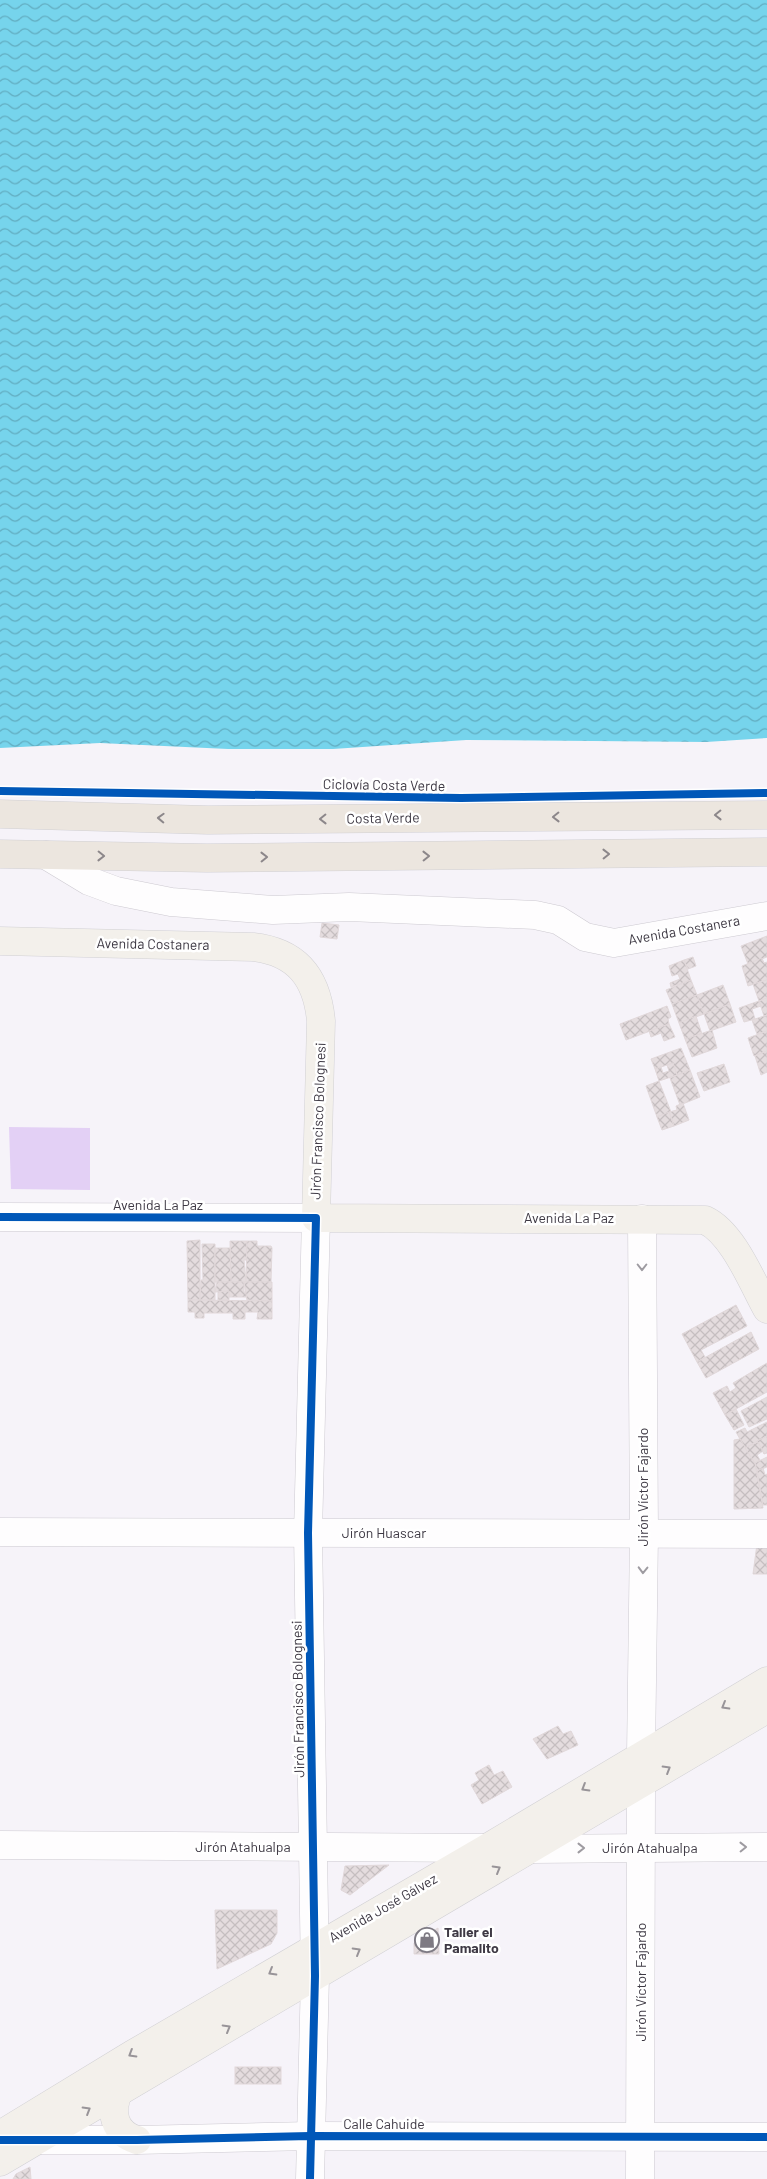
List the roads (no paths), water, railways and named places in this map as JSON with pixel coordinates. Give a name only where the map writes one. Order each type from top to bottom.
[{"type":"highway","name":"Costa Verde","points":[[0,814],[208,820],[767,815]]},
{"type":"highway","points":[[0,854],[207,858],[767,852]]},
{"type":"main road","name":"Avenida Costanera","points":[[0,941],[253,947],[277,952],[301,968]]},
{"type":"main road","name":"Jirón Francisco Bolognesi","points":[[301,968],[315,987],[320,1002],[316,1218]]},
{"type":"main road","name":"Avenida La Paz","points":[[316,1218],[642,1218],[704,1220],[716,1225],[733,1247],[767,1309]]},
{"type":"main road","name":"Avenida José Gálvez","points":[[0,2135],[314,1947],[487,1848],[641,1754],[767,1681]]},
{"type":"main road","name":"Avenida José Gálvez","points":[[0,2162],[767,1709]]},
{"type":"main road","points":[[119,2092],[114,2102],[114,2119],[122,2133],[137,2140]]},
{"type":"street","name":"Avenida Costanera","points":[[46,855],[89,881],[116,891],[171,902],[273,910],[349,907],[535,915],[558,920],[585,937],[600,941],[614,942],[767,916]]},
{"type":"street","name":"Avenida La Paz","points":[[0,1217],[316,1218]]},
{"type":"street","name":"Jirón Francisco Bolognesi","points":[[310,2179],[315,1976],[308,1533],[316,1218]]},
{"type":"street","name":"Jirón Víctor Fajardo","points":[[641,1754],[644,1534],[642,1218]]},
{"type":"street","name":"Jirón Huascar","points":[[0,1532],[767,1534]]},
{"type":"street","name":"Jirón Víctor Fajardo","points":[[640,2179],[641,1784]]},
{"type":"street","name":"Jirón Atahualpa","points":[[0,1845],[487,1848]]},
{"type":"street","name":"Jirón Atahualpa","points":[[532,1849],[767,1847]]},
{"type":"street","name":"Calle Cahuide","points":[[0,2140],[137,2140],[310,2136],[767,2137]]},
{"type":"water","points":[[0,0],[767,0],[767,738],[706,742],[466,740],[333,749],[228,749],[100,743],[0,748]]},
{"type":"place","name":"Taller el Pamalito","points":[[427,1940]]}]
